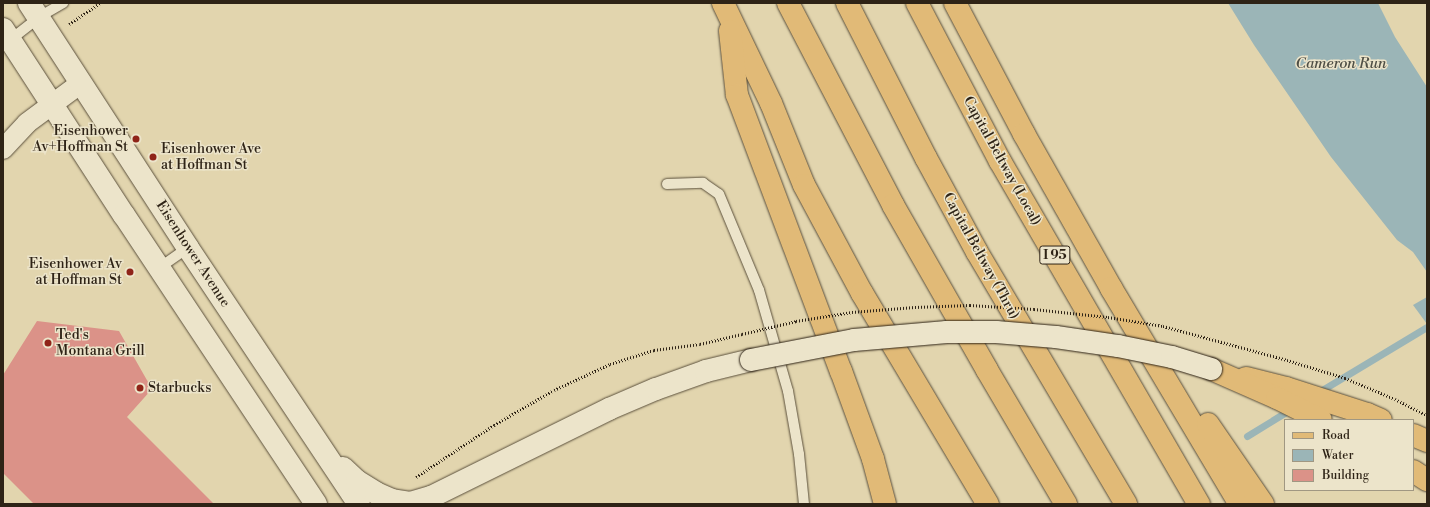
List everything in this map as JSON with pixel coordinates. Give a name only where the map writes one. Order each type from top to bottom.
[{"type":"main road","points":[[788,3],[893,205],[987,370],[1066,504]]},
{"type":"main road","name":"Capital Beltway (Thru)","points":[[847,3],[912,130],[978,252],[1126,504]]},
{"type":"main road","name":"Capital Beltway (Local)","points":[[916,3],[1000,161],[1199,504]]},
{"type":"main road","points":[[955,3],[1024,134],[1110,288],[1240,504]]},
{"type":"main road","points":[[726,9],[737,95],[873,459],[885,504]]},
{"type":"main road","points":[[726,9],[771,103],[804,185],[862,292],[988,504]]},
{"type":"main road","name":"Eisenhower Avenue","points":[[34,10],[188,248],[359,504]]},
{"type":"main road","points":[[7,35],[159,268],[316,504]]},
{"type":"main road","points":[[1110,288],[1197,408],[1263,504]]},
{"type":"main road","points":[[310,432],[357,481],[376,493],[392,500],[410,503],[431,498],[609,409],[656,389],[706,372],[751,360],[854,340],[947,332],[996,332],[1056,337],[1118,346],[1172,357],[1286,388],[1368,414],[1379,419]]},
{"type":"main road","points":[[1211,368],[1319,419]]},
{"type":"main road","points":[[1414,435],[1427,441]]},
{"type":"main road","points":[[452,504],[500,463]]},
{"type":"main road","points":[[1414,472],[1427,480]]},
{"type":"street","points":[[3,149],[27,123],[81,83]]},
{"type":"lane","points":[[7,35],[34,10],[63,3]]},
{"type":"lane","points":[[667,184],[703,183],[719,194],[759,290],[788,391],[799,454],[804,504]]},
{"type":"lane","points":[[159,268],[188,248]]},
{"type":"path","points":[[63,28],[100,3]]},
{"type":"path","points":[[413,479],[494,425],[554,390],[610,364],[654,350],[700,344],[742,334]]},
{"type":"water","name":"Cameron Run","points":[[1228,3],[1378,3],[1395,37],[1427,87],[1427,272],[1413,252],[1397,240],[1331,157],[1254,45]]},
{"type":"water","points":[[1427,297],[1427,324],[1413,305]]},
{"type":"building","points":[[37,321],[119,331],[152,389],[127,417],[214,504],[34,504],[3,473],[3,375]]},
{"type":"waterway","points":[[1317,393],[1427,327]]},
{"type":"waterway","points":[[1247,436],[1291,409]]},
{"type":"place","name":"Eisenhower Av+Hoffman St","points":[[136,139]]},
{"type":"place","name":"Eisenhower Ave at Hoffman St","points":[[153,157]]},
{"type":"place","name":"Eisenhower Av at Hoffman St","points":[[130,272]]},
{"type":"place","name":"Ted's Montana Grill","points":[[48,343]]},
{"type":"place","name":"Starbucks","points":[[140,388]]}]
